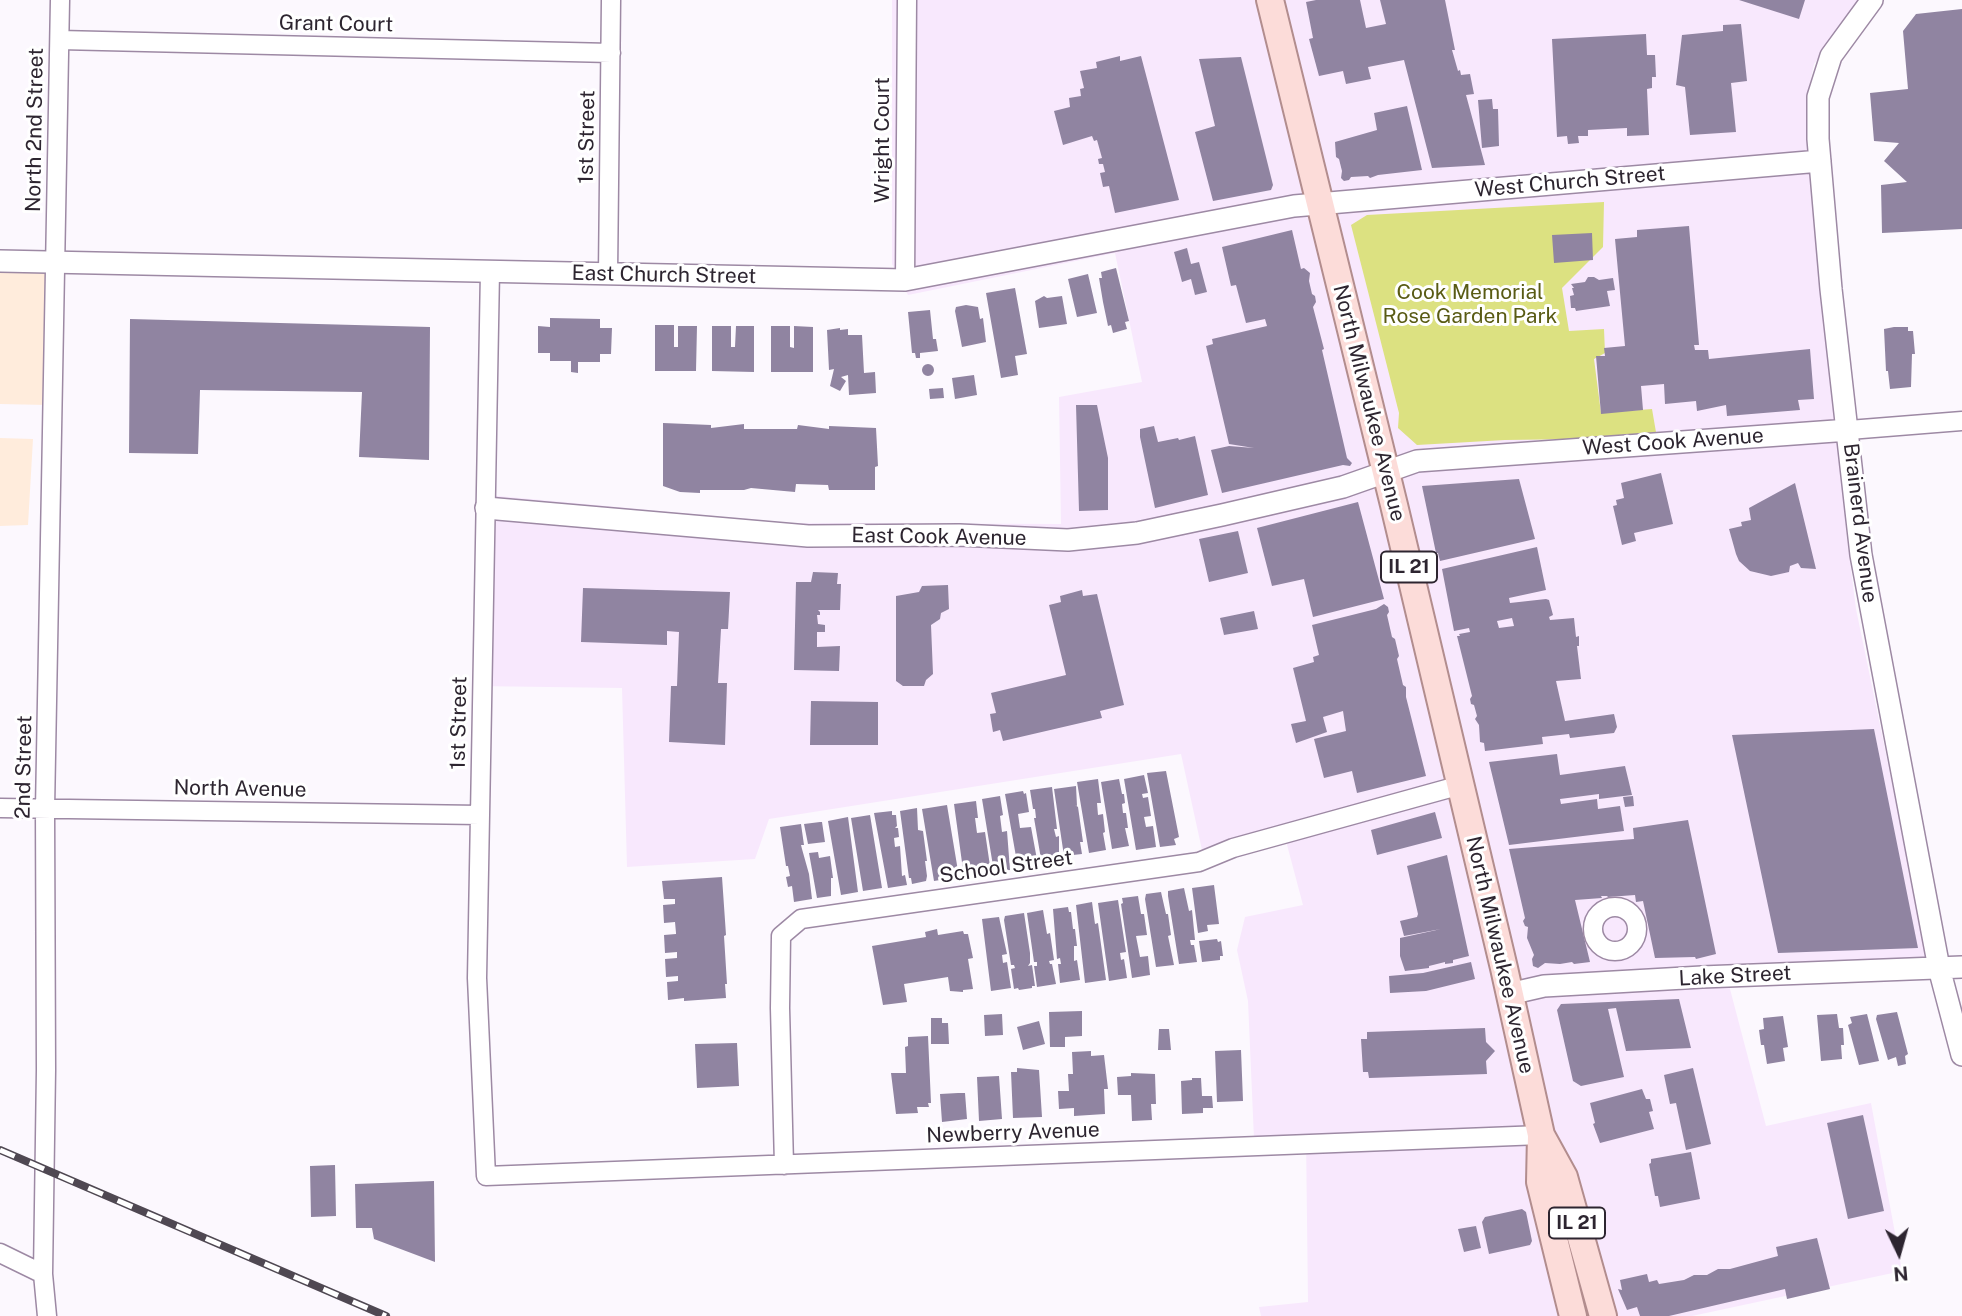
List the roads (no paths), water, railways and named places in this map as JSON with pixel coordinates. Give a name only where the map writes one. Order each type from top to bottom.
[{"type":"main road","name":"North Milwaukee Avenue","points":[[1270,0],[1386,472],[1509,993],[1541,1135],[1540,1182],[1573,1316]]},
{"type":"main road","name":"North Milwaukee Avenue","points":[[1541,1135],[1564,1177],[1603,1316]]},
{"type":"street","name":"North 2nd Street","points":[[56,261],[60,0]]},
{"type":"street","name":"1st Street","points":[[608,274],[611,0]]},
{"type":"street","name":"Wright Court","points":[[905,280],[907,0]]},
{"type":"street","name":"Brainerd Avenue","points":[[1872,0],[1830,56],[1823,77],[1818,97],[1820,161],[1831,289],[1861,555],[1939,968],[1962,1055]]},
{"type":"street","name":"Grant Court","points":[[60,40],[611,53]]},
{"type":"street","name":"West Church Street","points":[[1320,203],[1820,161]]},
{"type":"street","name":"East Church Street","points":[[0,261],[905,280],[1320,203]]},
{"type":"street","name":"2nd Street","points":[[47,1316],[43,1274],[46,809],[56,261]]},
{"type":"street","name":"1st Street","points":[[486,1176],[477,978],[490,271]]},
{"type":"street","name":"West Cook Avenue","points":[[1386,472],[1417,461],[1962,421]]},
{"type":"street","name":"East Cook Avenue","points":[[486,509],[808,536],[958,535],[1068,540],[1137,533],[1343,487],[1386,472]]},
{"type":"street","name":"School Street","points":[[784,1165],[781,936],[801,919],[1199,862],[1233,848],[1461,785]]},
{"type":"street","name":"North Avenue","points":[[0,808],[480,815]]},
{"type":"street","points":[[1621,951],[1626,982]]},
{"type":"street","name":"Lake Street","points":[[1509,993],[1544,986],[1962,967]]},
{"type":"street","name":"Newberry Avenue","points":[[486,1176],[1541,1135]]},
{"type":"street","points":[[0,1253],[43,1274]]},
{"type":"railway","points":[[0,1150],[386,1316]]},
{"type":"park label","name":"Cook Memorial Rose Garden Park","points":[[1470,305]]}]
